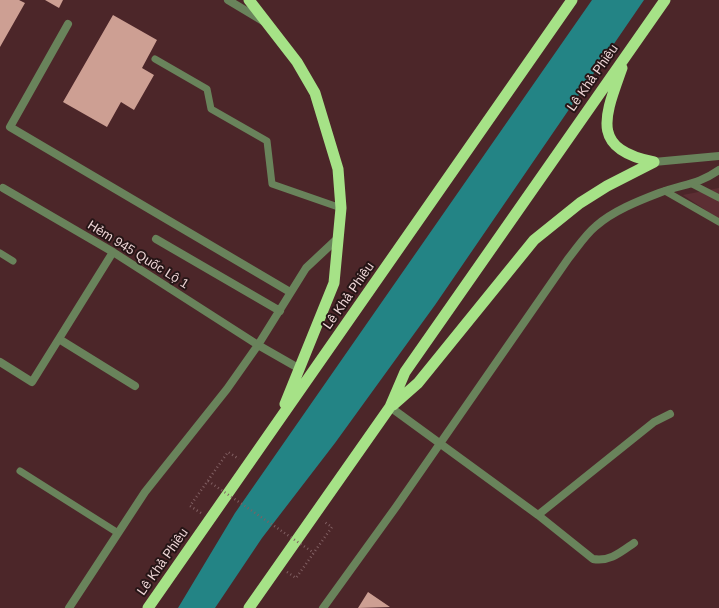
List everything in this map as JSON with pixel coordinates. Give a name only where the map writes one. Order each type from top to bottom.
[{"type":"highway","points":[[249,0],[297,62],[315,93],[338,169],[341,208],[334,283],[276,427]]},
{"type":"highway","name":"Lê Khả Phiêu","points":[[148,608],[210,518],[276,427],[572,0]]},
{"type":"highway","name":"Lê Khả Phiêu","points":[[249,608],[390,407],[405,372],[665,0]]},
{"type":"highway","points":[[627,54],[607,110],[607,127],[612,141],[622,151],[636,158],[654,162]]},
{"type":"highway","points":[[390,407],[418,383],[534,240],[580,203],[606,186],[654,162]]},
{"type":"street","points":[[228,0],[266,23]]},
{"type":"street","points":[[68,24],[10,127],[290,292]]},
{"type":"street","points":[[654,162],[719,156]]},
{"type":"street","points":[[323,608],[440,443],[563,265],[595,227],[606,218],[665,191],[705,179],[719,170]]},
{"type":"street","name":"Hẻm 945 Quốc Lộ 1","points":[[1,190],[113,252],[258,345],[300,368]]},
{"type":"street","points":[[69,608],[145,492],[226,389],[258,345],[306,268],[338,238]]},
{"type":"street","points":[[156,239],[280,310]]},
{"type":"street","points":[[0,362],[32,382],[113,252]]},
{"type":"street","points":[[59,339],[135,386]]},
{"type":"street","points":[[390,407],[538,514],[593,559],[601,561],[609,559],[634,543]]},
{"type":"street","points":[[538,514],[654,422],[670,414]]},
{"type":"lane","points":[[155,59],[207,89],[211,109],[267,141],[272,184],[341,208]]},
{"type":"lane","points":[[692,184],[719,198]]},
{"type":"lane","points":[[665,191],[719,222]]},
{"type":"lane","points":[[0,253],[13,261]]},
{"type":"lane","points":[[20,471],[118,534]]},
{"type":"path","points":[[210,518],[190,506],[228,452],[248,465]]},
{"type":"path","points":[[208,481],[314,553]]},
{"type":"path","points":[[279,566],[296,578],[314,553],[332,527],[314,516]]},
{"type":"shaded area","points":[[719,188],[719,219],[683,195]]},
{"type":"water","points":[[592,0],[644,0],[435,305],[335,443],[262,538],[215,608],[178,608],[235,513]]},
{"type":"building","points":[[0,0],[19,0],[25,3],[0,47]]},
{"type":"building","points":[[45,0],[63,0],[59,8]]},
{"type":"building","points":[[113,15],[157,40],[142,68],[154,75],[134,110],[121,102],[107,127],[63,102]]},
{"type":"building","points":[[368,592],[390,607],[358,608]]}]
